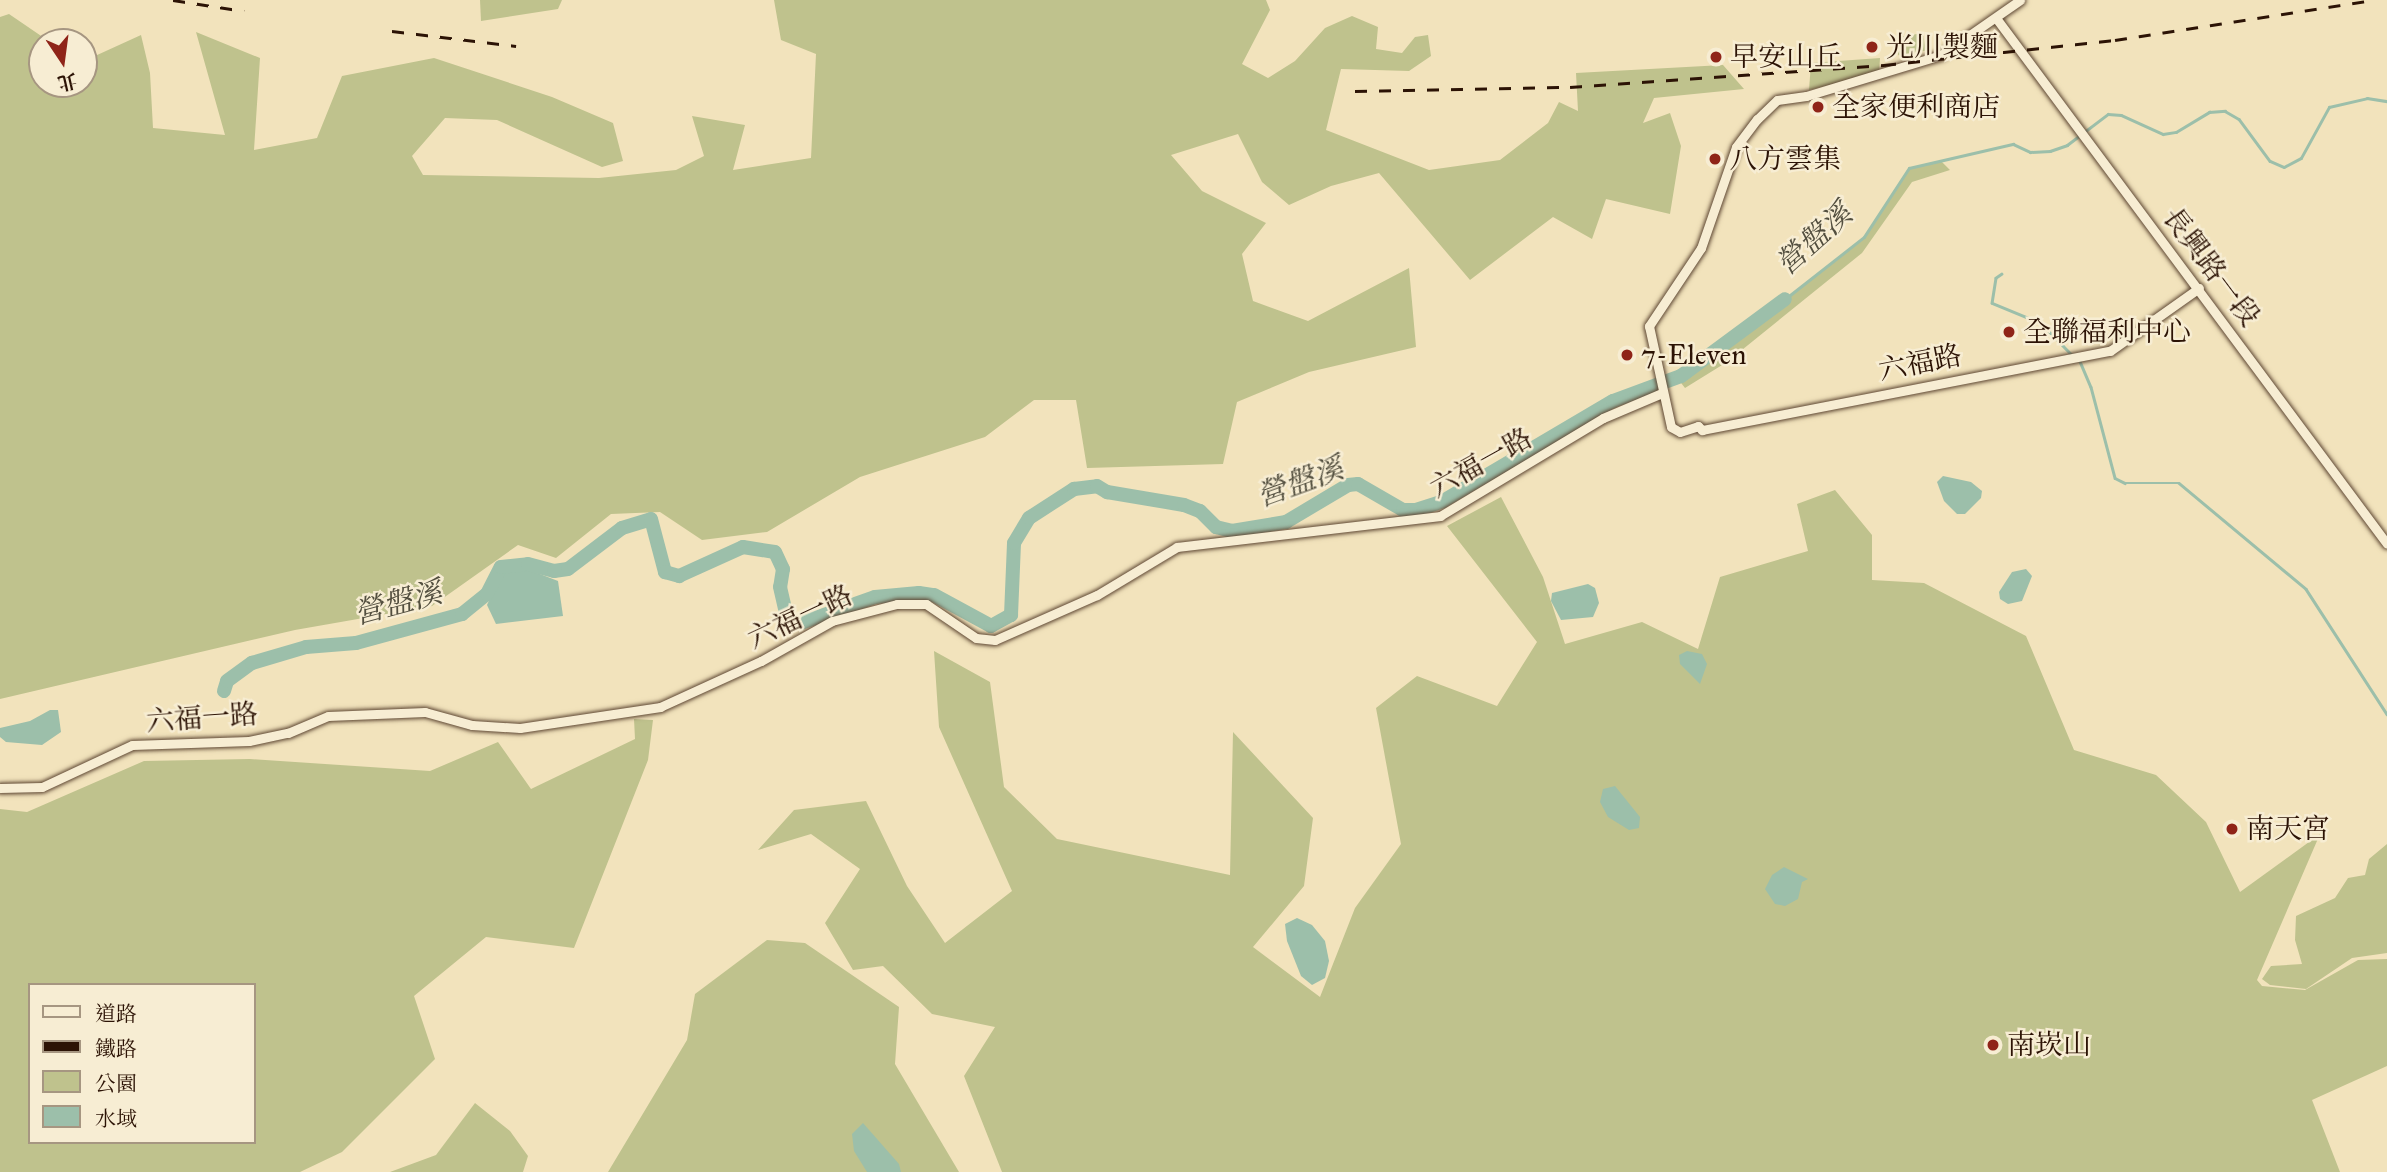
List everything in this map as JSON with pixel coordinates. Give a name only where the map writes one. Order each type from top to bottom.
[{"type":"street","points":[[1996,18],[2020,0]]},
{"type":"street","name":"長興路一段","points":[[1996,18],[2387,544]]},
{"type":"street","name":"六福路","points":[[1996,18],[1941,55],[1806,96],[1777,100],[1757,119],[1736,148],[1700,247],[1649,327],[1671,427],[1680,432],[2110,351],[2199,288]]},
{"type":"street","name":"六福一路","points":[[0,788],[42,787],[132,746],[249,741],[288,733],[328,716],[425,712],[472,725],[520,728],[660,707],[761,661],[832,621],[897,604],[926,604],[976,638],[995,640],[1097,595],[1177,547],[1440,516],[1603,418],[1662,393]]},
{"type":"green space","points":[[480,0],[562,0],[558,9],[481,21]]},
{"type":"green space","points":[[774,0],[1266,0],[1270,10],[1242,64],[1268,78],[1295,61],[1325,28],[1352,16],[1378,27],[1376,49],[1402,53],[1415,37],[1428,35],[1431,56],[1409,71],[1341,69],[1326,130],[1429,170],[1500,160],[1548,123],[1559,102],[1578,111],[1576,73],[1723,65],[1744,89],[1654,98],[1643,123],[1670,113],[1681,146],[1670,214],[1606,199],[1592,239],[1553,217],[1470,280],[1379,173],[1331,186],[1289,205],[1262,182],[1238,134],[1171,155],[1202,191],[1266,223],[1242,254],[1253,301],[1308,321],[1409,268],[1416,347],[1309,372],[1237,402],[1223,464],[1087,468],[1076,400],[1034,400],[985,437],[860,477],[767,532],[702,540],[660,512],[611,514],[556,558],[518,545],[432,606],[295,630],[0,699],[0,17],[9,14],[30,28],[28,98],[98,98],[98,55],[141,35],[150,73],[153,128],[225,135],[196,32],[260,58],[254,150],[317,138],[342,76],[434,58],[552,97],[613,123],[623,161],[602,167],[497,120],[445,118],[412,156],[423,175],[599,178],[676,170],[704,156],[692,116],[745,125],[733,170],[811,158],[816,54],[781,40]]},
{"type":"green space","points":[[1923,33],[1926,51],[1898,55],[1895,37]]},
{"type":"green space","points":[[1880,58],[1879,73],[1809,90],[1811,63]]},
{"type":"green space","points":[[1941,161],[1950,170],[1912,182],[1862,253],[1727,362],[1685,388],[1678,379],[1713,357],[1865,237],[1909,169]]},
{"type":"green space","points":[[1835,490],[1872,535],[1872,580],[1924,583],[2026,636],[2074,750],[2156,775],[2206,822],[2240,892],[2320,834],[2257,980],[2262,986],[2305,990],[2358,960],[2387,959],[2387,1066],[2312,1100],[2340,1172],[1002,1172],[964,1076],[995,1027],[932,1014],[883,966],[853,970],[825,923],[860,869],[811,834],[758,850],[794,810],[866,801],[907,886],[945,943],[1012,891],[939,727],[934,651],[990,682],[1004,787],[1057,839],[1230,875],[1233,732],[1313,818],[1304,886],[1253,947],[1320,997],[1355,908],[1401,844],[1376,708],[1417,676],[1497,706],[1537,642],[1447,526],[1501,497],[1543,577],[1565,644],[1642,622],[1698,649],[1720,577],[1808,551],[1797,504]]},
{"type":"green space","points":[[634,719],[653,720],[648,760],[574,948],[486,937],[414,996],[435,1059],[342,1152],[300,1172],[0,1172],[0,809],[27,812],[144,761],[250,759],[430,771],[498,742],[531,789],[635,739]]},
{"type":"green space","points":[[2387,844],[2387,953],[2352,958],[2306,989],[2270,985],[2262,979],[2271,966],[2302,964],[2295,940],[2296,916],[2335,898],[2348,878],[2365,875],[2369,859]]},
{"type":"green space","points":[[767,940],[805,943],[899,1007],[895,1064],[959,1172],[608,1172],[687,1040],[695,994]]},
{"type":"green space","points":[[475,1103],[510,1131],[528,1156],[523,1172],[390,1172],[436,1155]]},
{"type":"water","points":[[1943,476],[1971,482],[1982,491],[1981,498],[1965,514],[1957,514],[1944,501],[1937,482]]},
{"type":"water","points":[[514,569],[527,569],[558,581],[563,616],[496,624],[487,605],[501,574]]},
{"type":"water","points":[[2026,569],[2032,576],[2022,601],[2008,604],[2000,599],[1999,592],[2012,572]]},
{"type":"water","points":[[1588,584],[1595,588],[1599,603],[1593,617],[1561,620],[1551,601],[1552,593]]},
{"type":"water","points":[[1687,651],[1702,654],[1707,664],[1700,684],[1680,664],[1679,655]]},
{"type":"water","points":[[50,710],[58,710],[61,732],[42,745],[6,742],[0,737],[0,728],[30,721]]},
{"type":"water","points":[[1615,786],[1640,817],[1639,828],[1629,830],[1608,817],[1600,802],[1603,789]]},
{"type":"water","points":[[1784,867],[1808,879],[1802,882],[1798,899],[1785,906],[1775,904],[1765,889],[1772,875]]},
{"type":"water","points":[[1297,918],[1312,925],[1325,941],[1329,961],[1325,978],[1312,985],[1301,976],[1287,941],[1285,924]]},
{"type":"water","points":[[863,1123],[899,1164],[901,1172],[867,1172],[854,1151],[852,1134]]},
{"type":"waterway","name":"營盤溪","points":[[1785,299],[1864,237],[1909,168],[2013,144],[2030,152],[2050,151],[2067,145],[2108,114],[2121,115],[2163,134],[2176,132],[2209,112],[2225,111],[2239,119],[2270,161],[2284,167],[2301,158],[2329,107],[2367,98],[2387,101]]},
{"type":"waterway","points":[[2002,274],[1996,278],[1992,303],[2041,323],[2073,356]]},
{"type":"waterway","name":"營盤溪","points":[[224,691],[227,681],[252,663],[306,647],[356,643],[462,614],[487,594],[501,567],[528,564],[554,571],[568,569],[622,528],[651,519],[665,572],[679,576],[743,547],[775,552],[783,569],[780,587],[788,622],[801,623],[875,597],[919,593],[934,595],[991,626],[1011,615],[1014,543],[1029,518],[1074,489],[1097,486],[1107,492],[1184,505],[1200,511],[1216,527],[1232,531],[1286,522],[1348,485],[1358,484],[1403,510],[1416,510],[1443,501],[1613,401],[1681,376],[1785,299]]},
{"type":"waterway","points":[[2079,359],[2091,387],[2115,478],[2125,483],[2179,483],[2306,589],[2387,714]]},
{"type":"railway","points":[[173,0],[244,11]]},
{"type":"railway","points":[[1355,91],[1570,87],[1884,65],[2115,40],[2373,0]]},
{"type":"railway","points":[[392,31],[516,46]]},
{"type":"place","name":"光川製麵","points":[[1872,47]]},
{"type":"place","name":"早安山丘","points":[[1716,57]]},
{"type":"place","name":"全家便利商店","points":[[1818,107]]},
{"type":"place","name":"八方雲集","points":[[1715,159]]},
{"type":"place","name":"全聯福利中心","points":[[2009,332]]},
{"type":"place","name":"7-Eleven","points":[[1627,355]]},
{"type":"place","name":"南天宮","points":[[2232,829]]},
{"type":"place","name":"南崁山","points":[[1993,1045]]}]
